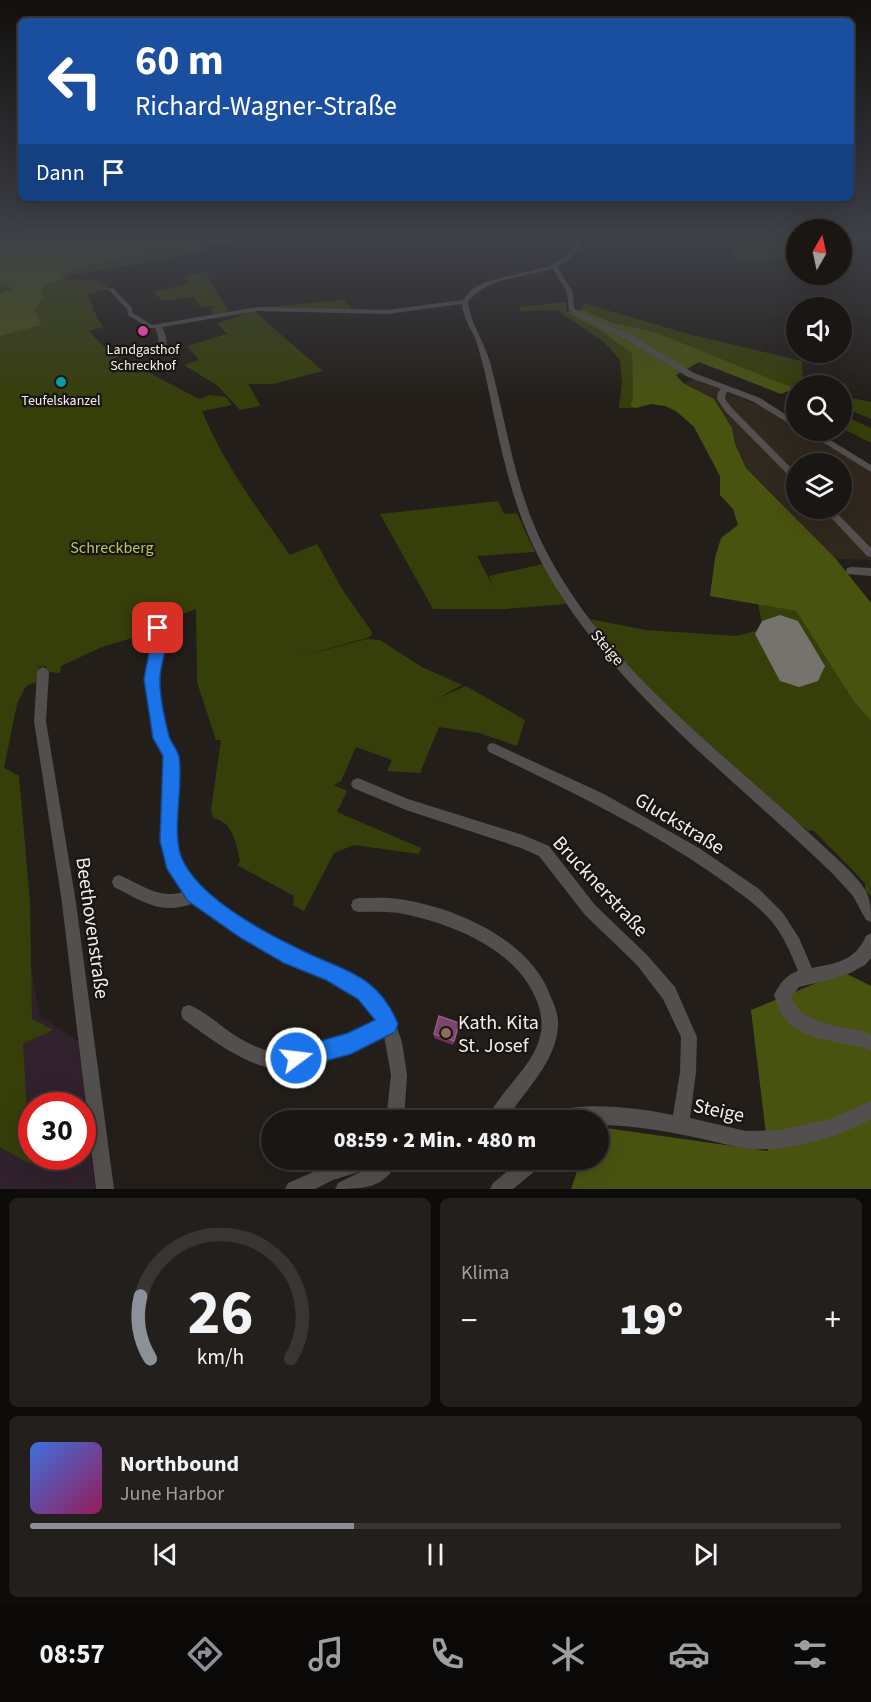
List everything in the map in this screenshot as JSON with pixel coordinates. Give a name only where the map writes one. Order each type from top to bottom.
[{"type":"street","points":[[114,292],[130,309],[130,315],[141,320],[148,327],[158,327],[258,309],[387,312],[465,302],[472,292]]},
{"type":"street","points":[[570,292],[571,309],[579,315],[630,338],[691,375],[757,400],[786,418]]},
{"type":"street","name":"Steige","points":[[465,302],[466,312],[483,352],[520,500],[531,529],[556,577],[584,619],[618,659],[661,704],[838,869],[858,891],[871,915]]},
{"type":"street","points":[[158,327],[162,336],[163,350]]},
{"type":"street","points":[[726,389],[722,392],[721,399],[728,410],[786,468]]},
{"type":"street","points":[[825,441],[871,469]]},
{"type":"street","points":[[837,519],[871,554]]},
{"type":"street","points":[[850,571],[871,572]]},
{"type":"street","points":[[158,628],[159,638],[152,679],[162,738],[171,756],[169,841],[173,863],[195,895],[271,945],[333,973],[366,992],[384,1014],[394,1042],[399,1075],[396,1110]]},
{"type":"street","name":"Beethovenstraße","points":[[43,672],[40,721],[69,903],[105,1189]]},
{"type":"street","name":"Gluckstraße","points":[[493,748],[599,798],[694,853],[754,894],[778,918],[794,944],[808,976]]},
{"type":"street","name":"Brucknerstraße","points":[[357,784],[406,804],[544,851],[590,910],[642,960],[669,993],[689,1037],[688,1072],[680,1125]]},
{"type":"street","points":[[119,882],[162,902],[178,903],[195,895]]},
{"type":"street","points":[[358,904],[402,907],[441,917],[475,930],[502,946],[525,967],[544,992],[550,1025],[541,1056],[503,1110]]},
{"type":"street","points":[[871,941],[868,951],[854,963],[835,971],[794,980],[782,995],[786,1008],[795,1020],[806,1026],[871,1042]]},
{"type":"street","points":[[189,1013],[226,1040],[262,1058],[296,1058],[351,1043],[388,1024]]},
{"type":"street","name":"Steige","points":[[609,1116],[622,1115],[680,1125],[753,1141],[790,1137],[857,1119],[871,1110]]},
{"type":"street","points":[[294,1189],[337,1170]]},
{"type":"street","points":[[344,1189],[383,1170]]},
{"type":"street","points":[[499,1189],[523,1170]]},
{"type":"shaded area","points":[[695,379],[773,411],[786,419],[786,441],[821,441],[841,453],[786,453],[786,508],[746,468],[735,444],[732,428],[694,389],[683,383]]},
{"type":"shaded area","points":[[852,460],[871,471],[871,560],[836,559],[796,519],[852,519]]},
{"type":"shaded area","points":[[11,860],[40,1016],[78,1041],[84,1092],[18,1092],[18,1170],[93,1170],[95,1189],[0,1189],[0,864]]},
{"type":"green space","name":"Schreckberg","points":[[0,292],[95,292],[88,294],[97,318],[104,327],[89,331],[103,346],[119,356],[108,364],[136,373],[144,370],[199,399],[209,395],[226,397],[232,405],[202,411],[220,449],[253,503],[290,555],[317,544],[342,589],[372,632],[367,638],[297,657],[367,639],[380,640],[422,667],[462,685],[438,698],[466,686],[525,720],[517,746],[479,733],[439,727],[420,773],[387,771],[392,760],[356,747],[341,781],[334,785],[347,791],[337,812],[421,848],[419,854],[354,845],[334,853],[304,911],[293,905],[294,896],[237,865],[240,861],[232,834],[225,824],[213,818],[211,810],[221,740],[216,740],[197,682],[196,609],[160,622],[151,628],[152,632],[102,647],[61,666],[60,673],[48,672],[46,666],[38,667],[43,672],[42,680],[26,686],[17,704],[4,768],[19,776],[30,901],[32,1019],[53,1030],[23,1044],[26,1092],[18,1092],[18,1157],[0,1147]]},
{"type":"green space","points":[[41,292],[45,297],[35,309],[41,325],[0,336],[0,294]]},
{"type":"green space","points":[[154,292],[217,292],[229,312],[214,315],[210,309],[213,309],[212,306],[200,307],[194,297],[162,301]]},
{"type":"green space","points":[[344,300],[353,310],[257,308]]},
{"type":"green space","points":[[566,302],[566,312],[601,331],[632,354],[633,398],[630,406],[636,408],[619,408],[622,383],[620,360],[605,343],[557,310],[521,311],[518,307]]},
{"type":"green space","points":[[583,303],[692,335],[786,357],[786,363],[802,363],[803,375],[786,375],[786,385],[655,332],[614,323],[582,310]]},
{"type":"green space","points":[[582,310],[614,323],[655,332],[786,385],[786,392],[781,394],[699,362],[676,375],[683,383],[714,399],[732,428],[735,444],[746,468],[786,508],[786,519],[796,519],[836,559],[871,603],[871,721],[854,702],[796,611],[710,596],[715,558],[721,538],[738,525],[733,509],[720,495],[720,476],[694,427],[676,411],[665,406],[651,404],[636,408],[630,406],[633,398],[632,354],[601,331],[566,312]]},
{"type":"green space","points":[[254,311],[323,371],[273,384],[248,384],[261,406],[240,410],[218,386],[184,365],[199,360],[187,346],[227,334],[217,323]]},
{"type":"green space","points":[[852,398],[871,402],[871,419],[852,411]]},
{"type":"green space","points":[[852,419],[871,428],[871,443],[852,433]]},
{"type":"green space","points":[[498,501],[504,514],[517,513],[535,552],[477,556],[493,586],[489,576],[543,564],[566,604],[506,609],[433,609],[380,514]]},
{"type":"green space","points":[[758,604],[796,611],[854,702],[871,721],[871,896],[865,891],[865,883],[813,830],[809,831],[793,820],[661,704],[618,659],[590,619],[646,630],[737,636],[763,629]]},
{"type":"green space","points":[[843,972],[871,986],[871,1189],[571,1189],[578,1170],[609,1170],[609,1128],[768,1151],[751,1010]]},
{"type":"building","name":"Kath. Kita St. Josef","points":[[439,1016],[459,1023],[454,1041],[434,1034]]},
{"type":"runway","points":[[780,634],[799,666]]},
{"type":"place","name":"Landgasthof Schreckhof","points":[[143,331]]},
{"type":"place","name":"Teufelskanzel","points":[[61,382]]},
{"type":"place","name":"Kath. Kita St. Josef","points":[[446,1033]]},
{"type":"route","points":[[158,628],[159,638],[152,679],[162,738],[171,756],[169,841],[173,863],[195,895],[248,931],[291,956],[333,973],[366,992],[384,1014],[388,1024],[351,1043],[296,1058]]}]
